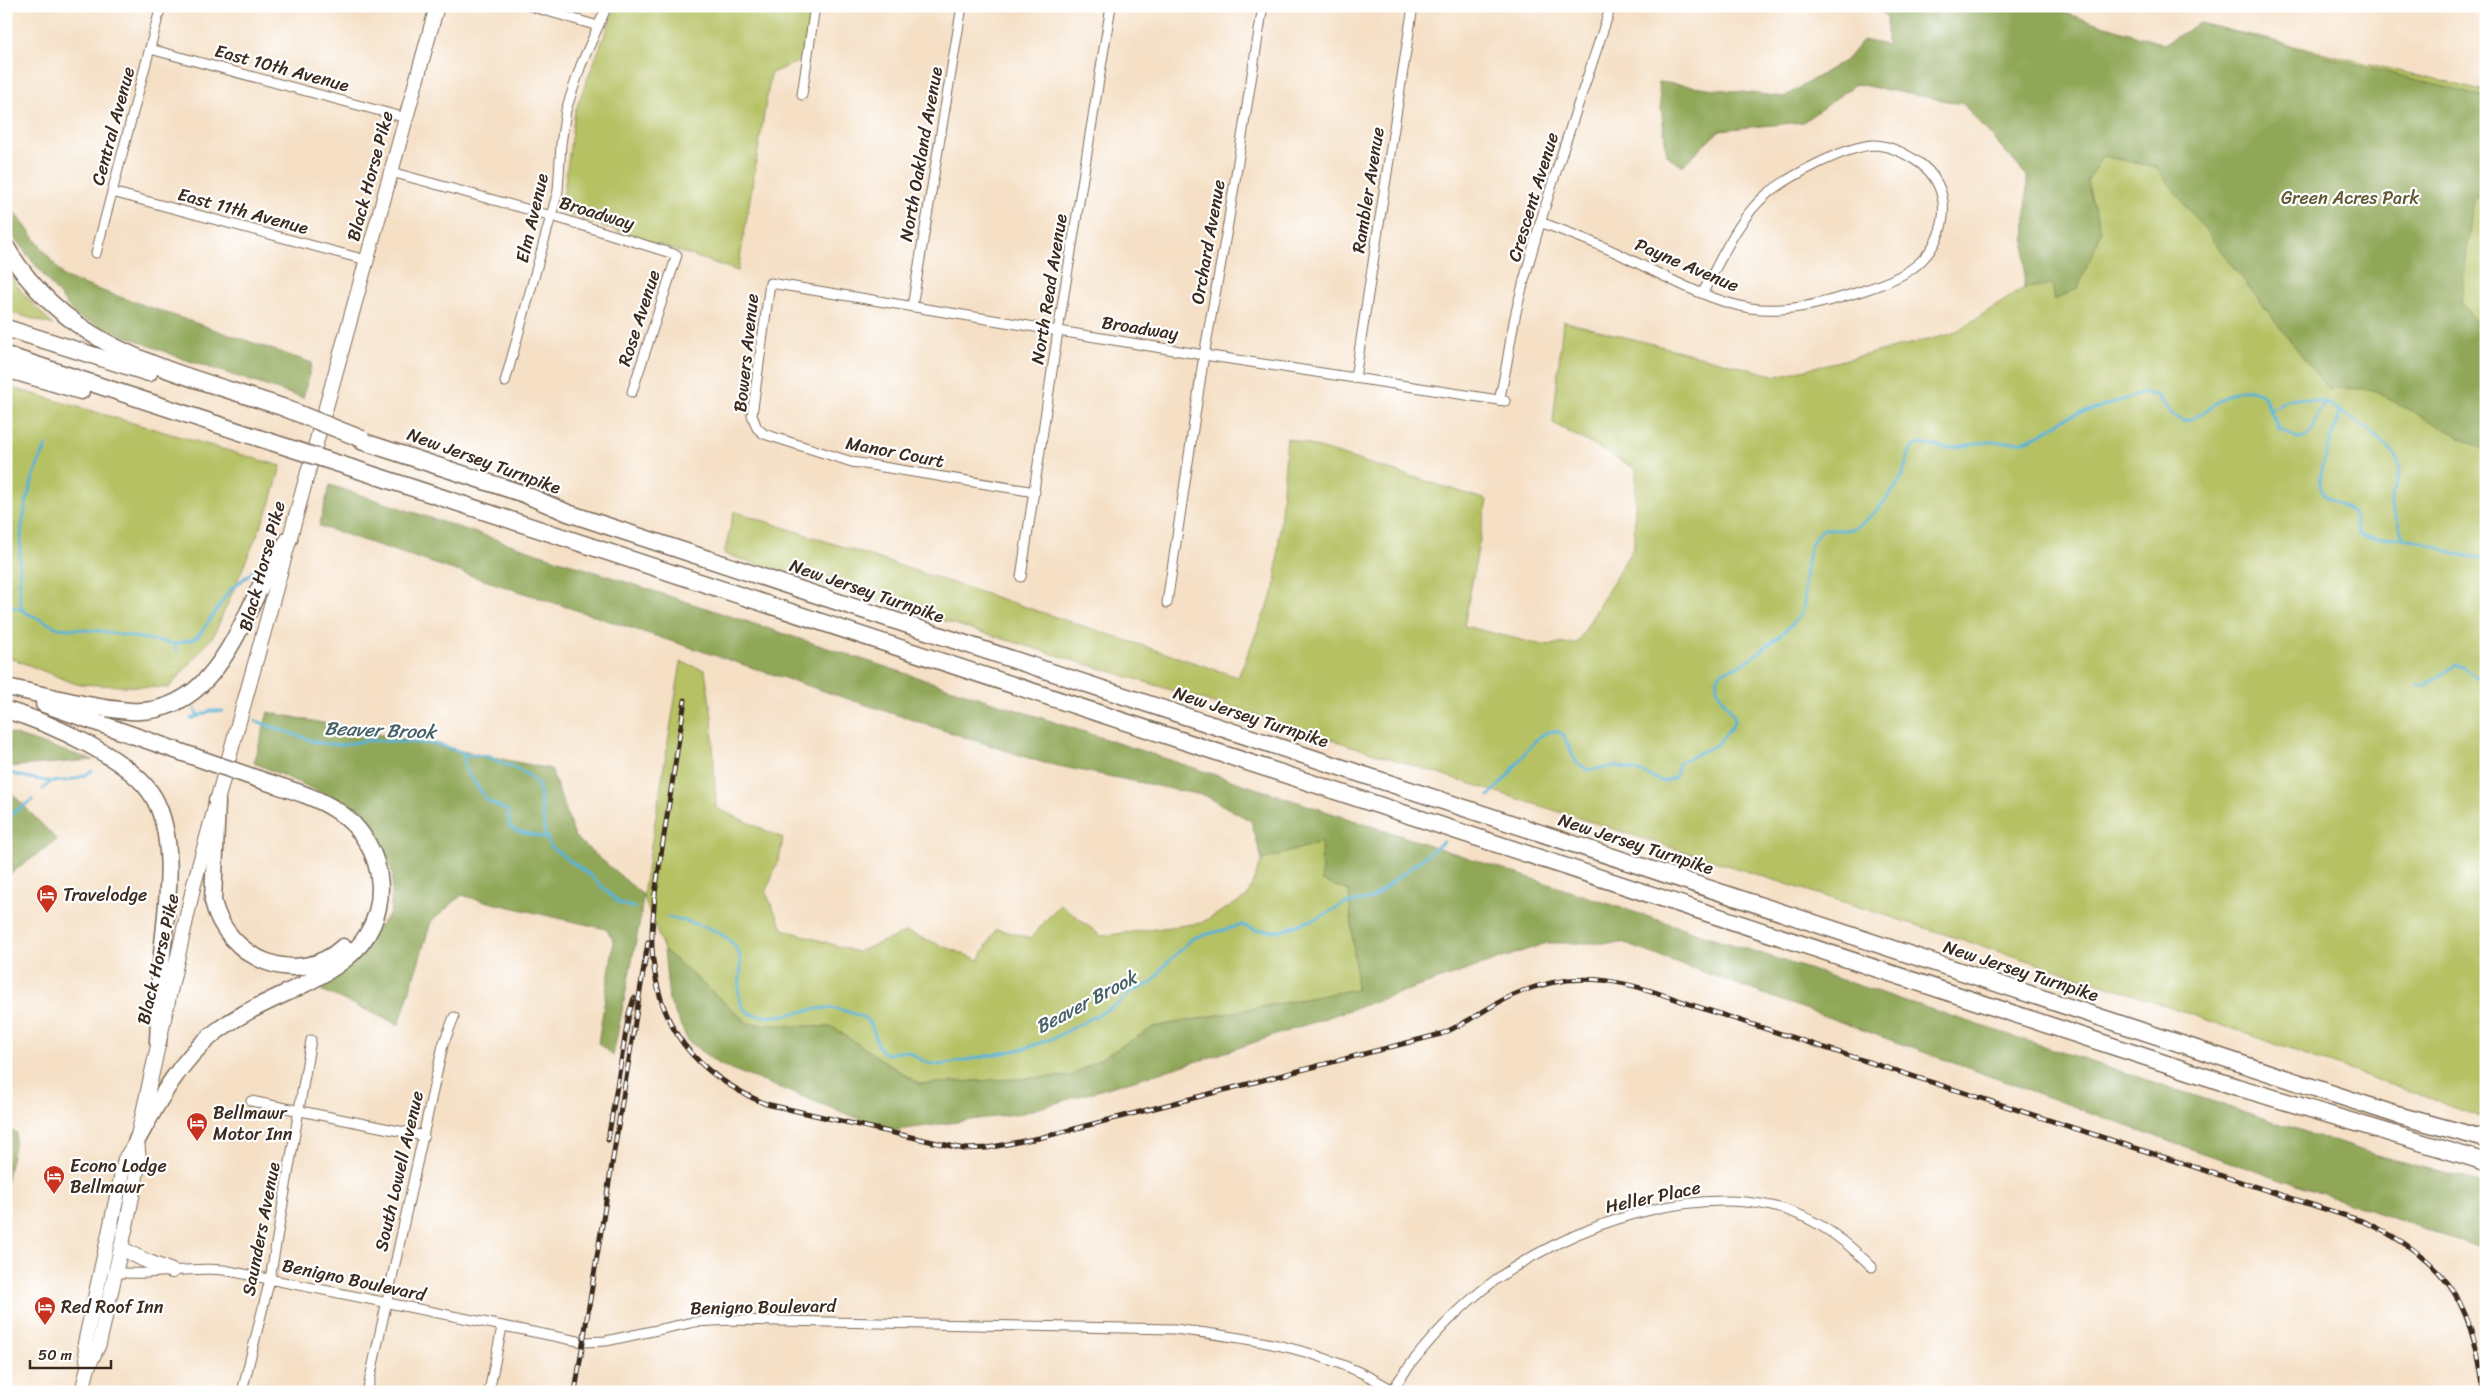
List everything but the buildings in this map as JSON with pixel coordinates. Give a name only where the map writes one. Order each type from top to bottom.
[{"type":"highway","points":[[6,247],[23,273],[46,299],[72,322],[106,344],[145,361],[281,411]]},
{"type":"highway","name":"New Jersey Turnpike","points":[[6,328],[281,411],[361,440],[524,494],[568,513],[728,566],[2387,1112],[2486,1139]]},
{"type":"highway","points":[[6,355],[1465,831],[2237,1087],[2486,1162]]},
{"type":"highway","points":[[6,369],[132,406],[271,442]]},
{"type":"highway","points":[[6,689],[132,711],[155,709],[175,703],[195,691],[219,664],[269,569],[289,540]]},
{"type":"highway","points":[[6,689],[194,761]]},
{"type":"highway","points":[[6,703],[37,709],[327,805],[357,828],[369,843],[377,862],[380,892],[377,912],[366,936],[343,961],[316,978],[233,1020],[201,1045],[168,1086],[137,1140]]},
{"type":"highway","points":[[6,710],[56,728],[121,765],[146,787],[158,807],[165,830],[168,873],[158,1042]]},
{"type":"highway","points":[[217,801],[212,887],[215,913],[221,926],[237,946],[257,960],[293,967],[317,962],[340,950],[360,926],[370,897],[367,866],[350,835],[332,819],[257,783]]},
{"type":"main road","name":"Black Horse Pike","points":[[82,1392],[88,1367],[99,1344],[121,1248],[139,1161],[137,1140],[194,884],[437,6]]},
{"type":"main road","name":"Black Horse Pike","points":[[88,1367],[85,1343],[125,1159],[137,1140]]},
{"type":"main road","points":[[121,1248],[172,1271]]},
{"type":"street","name":"Central Avenue","points":[[96,253],[161,6]]},
{"type":"street","points":[[530,6],[598,26]]},
{"type":"street","name":"Elm Avenue","points":[[505,382],[552,216],[560,178],[560,144],[566,110],[581,65],[607,6]]},
{"type":"street","points":[[802,95],[815,6]]},
{"type":"street","name":"North Oakland Avenue","points":[[912,307],[962,6]]},
{"type":"street","name":"North Read Avenue","points":[[1022,577],[1058,331],[1111,6]]},
{"type":"street","name":"Orchard Avenue","points":[[1167,603],[1204,355],[1228,224],[1263,6]]},
{"type":"street","name":"Rambler Avenue","points":[[1355,378],[1413,6]]},
{"type":"street","name":"Crescent Avenue","points":[[1502,401],[1518,302],[1540,222],[1611,6]]},
{"type":"street","name":"East 10th Avenue","points":[[150,49],[406,118]]},
{"type":"street","name":"Payne Avenue","points":[[1540,222],[1617,253],[1703,292],[1748,308],[1778,310],[1820,304],[1883,284],[1910,270],[1932,248],[1942,227],[1945,210],[1942,190],[1925,165],[1890,148],[1874,145],[1824,159],[1766,195],[1741,225],[1703,292]]},
{"type":"street","name":"Broadway","points":[[390,172],[552,216],[677,255]]},
{"type":"street","name":"East 11th Avenue","points":[[112,192],[366,260]]},
{"type":"street","name":"Rose Avenue","points":[[632,392],[677,255]]},
{"type":"street","name":"Broadway","points":[[770,283],[1204,355],[1502,401]]},
{"type":"street","name":"Bowers Avenue","points":[[756,426],[752,415],[770,283]]},
{"type":"street","name":"Manor Court","points":[[756,426],[764,434],[852,462],[1035,492]]},
{"type":"street","name":"South Lowell Avenue","points":[[367,1392],[443,1045],[454,1017]]},
{"type":"street","name":"Saunders Avenue","points":[[242,1392],[270,1280],[311,1040]]},
{"type":"street","points":[[251,1101],[424,1136]]},
{"type":"street","name":"Heller Place","points":[[1393,1391],[1416,1356],[1456,1313],[1483,1290],[1530,1259],[1582,1232],[1618,1218],[1691,1203],[1721,1200],[1747,1201],[1778,1208],[1815,1222],[1847,1243],[1872,1267]]},
{"type":"street","name":"Benigno Boulevard","points":[[101,1271],[148,1274],[210,1268],[583,1342],[606,1341],[694,1322],[733,1320],[1174,1329],[1240,1337],[1304,1351],[1350,1368],[1393,1391]]},
{"type":"street","points":[[489,1392],[502,1327]]},
{"type":"green space","points":[[616,6],[811,6],[803,60],[771,73],[738,271],[561,212],[575,111]]},
{"type":"green space","name":"Green Acres Park","points":[[1875,6],[2042,6],[2164,44],[2200,23],[2486,98],[2486,191],[2473,200],[2461,302],[2486,335],[2486,451],[2370,389],[2327,388],[2156,167],[2102,156],[2087,182],[2101,232],[2078,288],[2055,300],[2052,285],[2024,288],[2027,176],[1963,104],[1856,84],[1803,122],[1720,130],[1682,166],[1667,156],[1658,82],[1784,97],[1847,59],[1863,40],[1887,45],[1887,17]]},
{"type":"green space","points":[[2200,23],[2486,92],[2486,1118],[2127,992],[1270,720],[724,554],[734,511],[1238,677],[1275,588],[1287,438],[1487,500],[1464,626],[1542,645],[1577,643],[1634,546],[1636,469],[1553,423],[1563,321],[1777,376],[1952,334],[2024,288],[2052,285],[2055,300],[2101,232],[2087,182],[2102,156],[2156,167]]},
{"type":"green space","points":[[6,201],[65,278],[312,363],[303,398],[183,359],[76,316],[6,228]]},
{"type":"green space","points":[[6,269],[21,291],[53,325],[6,311]]},
{"type":"green space","points":[[6,386],[281,466],[270,505],[214,635],[169,688],[76,684],[6,656]]},
{"type":"green space","points":[[330,485],[2376,1155],[2486,1184],[2486,1250],[2177,1144],[1623,943],[1547,943],[1205,1059],[1022,1113],[891,1131],[718,1064],[688,1041],[669,1000],[664,950],[749,1024],[832,1027],[919,1084],[1071,1076],[1154,1027],[1357,989],[1349,891],[1322,881],[1321,842],[1262,860],[1251,821],[1206,796],[1044,763],[319,526]]},
{"type":"green space","points":[[681,662],[705,670],[712,717],[716,808],[783,838],[780,855],[766,893],[783,929],[857,952],[907,932],[979,960],[996,929],[1031,938],[1060,904],[1101,936],[1201,923],[1247,897],[1262,860],[1321,842],[1349,891],[1357,989],[1154,1027],[1071,1076],[919,1084],[832,1027],[749,1024],[664,950],[643,895]]},
{"type":"green space","points":[[268,712],[551,769],[575,837],[643,895],[640,921],[613,1056],[598,1043],[614,941],[606,929],[462,895],[431,922],[399,1025],[321,990],[390,914],[393,873],[364,811],[254,763]]},
{"type":"green space","points":[[6,732],[93,760],[6,767]]},
{"type":"green space","points":[[6,787],[57,840],[6,877]]},
{"type":"green space","points":[[6,1128],[17,1133],[6,1182]]},
{"type":"waterway","name":"Beaver Brook","points":[[1489,796],[1534,742],[1548,732],[1555,731],[1563,734],[1576,762],[1588,770],[1617,766],[1643,773],[1663,782],[1675,777],[1680,762],[1718,744],[1735,719],[1718,691],[1718,677],[1726,670],[1740,665],[1753,656],[1797,619],[1804,605],[1807,559],[1815,538],[1824,529],[1851,529],[1873,514],[1899,481],[1909,453],[1918,444],[1949,448],[1989,442],[2022,442],[2039,435],[2070,416],[2143,393],[2157,395],[2171,414],[2184,421],[2195,417],[2223,398],[2241,390],[2251,390],[2263,395],[2279,429],[2300,439],[2310,433],[2319,411],[2328,403]]},
{"type":"waterway","points":[[2271,409],[2289,399],[2296,398],[2328,403],[2369,430],[2395,455],[2400,473],[2392,495],[2392,508],[2404,538]]},
{"type":"waterway","name":"Beaver Brook","points":[[2339,409],[2338,418],[2321,471],[2321,488],[2326,496],[2353,514],[2358,534],[2372,538],[2414,540],[2454,553],[2486,558]]},
{"type":"waterway","points":[[23,609],[20,604],[19,583],[23,523],[31,484],[47,445]]},
{"type":"waterway","points":[[6,603],[58,628],[100,631],[175,644],[194,639],[200,634],[230,590],[256,569]]},
{"type":"waterway","points":[[174,644],[177,651]]},
{"type":"waterway","points":[[2417,686],[2425,686],[2455,665],[2464,667],[2475,677],[2486,677]]},
{"type":"waterway","name":"Beaver Brook","points":[[195,709],[198,716]]},
{"type":"waterway","name":"Beaver Brook","points":[[191,719],[210,711],[223,711]]},
{"type":"waterway","name":"Beaver Brook","points":[[256,721],[319,743],[341,745],[370,740],[437,744],[469,755],[486,756],[519,770],[531,777],[539,787],[545,834],[551,847],[591,876],[619,903],[635,908]]},
{"type":"waterway","points":[[463,754],[465,769],[488,801],[508,811],[509,826],[517,831],[546,838]]},
{"type":"waterway","name":"Beaver Brook","points":[[6,772],[39,780],[61,781],[82,777],[92,771]]},
{"type":"waterway","points":[[43,789],[50,782]]},
{"type":"waterway","points":[[6,818],[32,800]]},
{"type":"waterway","name":"Beaver Brook","points":[[668,917],[698,924],[718,932],[734,945],[741,961],[740,1001],[749,1013],[759,1016],[779,1016],[829,1008],[846,1011],[862,1017],[871,1025],[878,1046],[886,1054],[906,1051],[927,1063],[940,1065],[1023,1049],[1056,1037],[1118,1004],[1132,991],[1152,983],[1164,966],[1193,938],[1242,925],[1256,930],[1281,931],[1320,917],[1344,904],[1371,899],[1443,842]]},
{"type":"railway","points":[[654,900],[685,700]]},
{"type":"railway","points":[[655,894],[652,928],[655,976],[662,1002],[671,1024],[684,1044],[700,1062],[719,1078],[741,1092],[766,1104],[964,1149],[987,1148],[1039,1138],[1441,1034],[1502,1000],[1536,987],[1559,981],[1604,980],[1648,990],[2362,1221],[2413,1249],[2433,1266],[2448,1284],[2461,1305],[2471,1328],[2483,1386]]},
{"type":"railway","points":[[575,1392],[648,942]]},
{"type":"railway","points":[[608,1140],[629,1013],[634,998]]},
{"type":"place","name":"Travelodge","points":[[47,914]]},
{"type":"place","name":"Bellmawr Motor Inn","points":[[197,1142]]},
{"type":"place","name":"Econo Lodge Bellmawr","points":[[54,1195]]},
{"type":"place","name":"Red Roof Inn","points":[[45,1326]]}]
